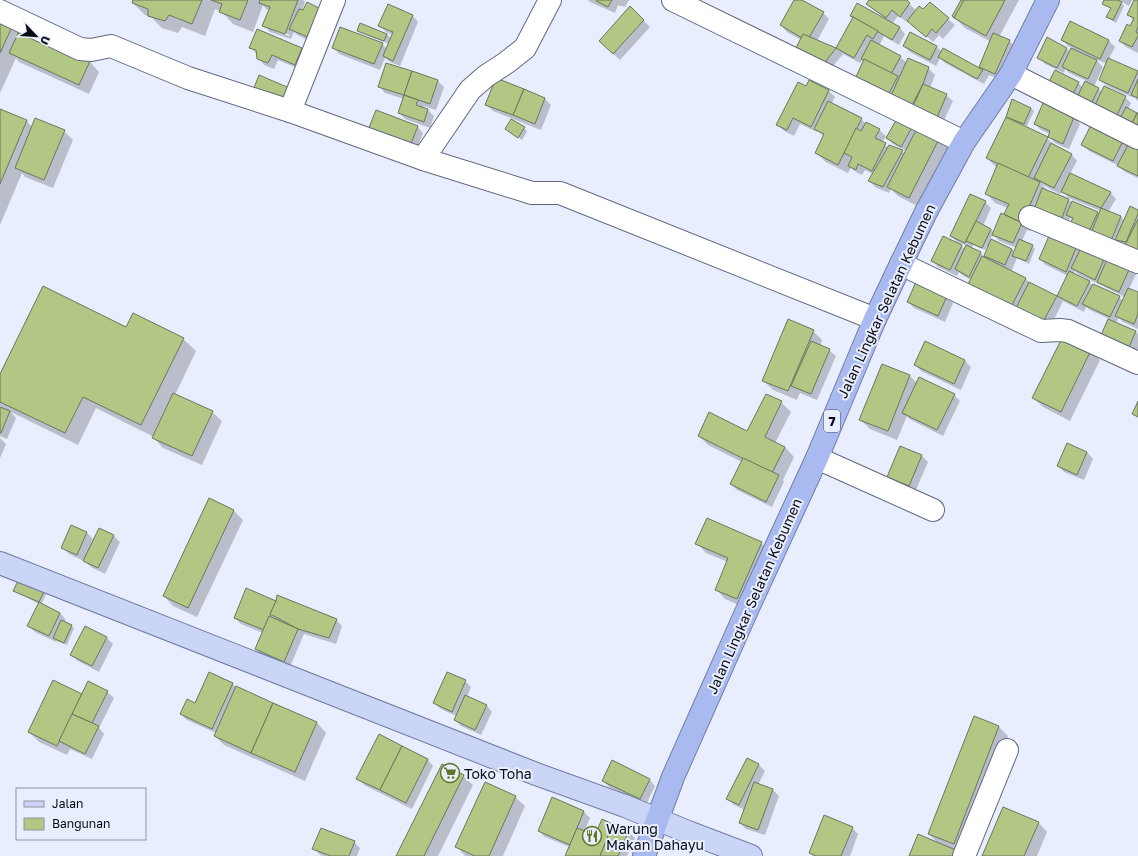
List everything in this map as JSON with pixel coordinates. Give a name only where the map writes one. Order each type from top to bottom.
[{"type":"highway","name":"Jalan Lingkar Selatan Kebumen","points":[[644,856],[672,778],[817,458],[875,319],[926,212],[964,142],[1011,74],[1048,0]]},
{"type":"main road","points":[[0,563],[536,774],[625,806],[751,856]]},
{"type":"street","points":[[290,111],[334,0]]},
{"type":"street","points":[[423,159],[470,90],[486,76],[525,48],[550,0]]},
{"type":"street","points":[[673,0],[964,142]]},
{"type":"street","points":[[0,11],[80,49],[91,50],[111,46],[188,78],[290,111],[423,159],[532,193],[560,193],[875,319]]},
{"type":"street","points":[[1011,74],[1138,138]]},
{"type":"street","points":[[1030,217],[1138,262]]},
{"type":"street","points":[[901,264],[1042,331],[1068,331],[1138,363]]},
{"type":"street","points":[[817,458],[933,510]]},
{"type":"street","points":[[964,856],[1007,750]]},
{"type":"building","points":[[133,0],[202,0],[192,24],[169,15],[165,21],[148,16],[148,9],[132,3]]},
{"type":"building","points":[[211,0],[248,0],[240,20],[219,12],[222,4]]},
{"type":"building","points":[[260,0],[298,0],[285,34],[262,26],[270,7],[259,3]]},
{"type":"building","points":[[612,0],[608,7],[596,1]]},
{"type":"building","points":[[794,0],[802,0],[824,12],[807,41],[780,25]]},
{"type":"building","points":[[869,0],[907,0],[910,3],[900,17],[892,10],[886,18],[866,4]]},
{"type":"building","points":[[961,0],[968,0],[954,18],[952,16]]},
{"type":"building","points":[[964,0],[1005,0],[986,36],[954,18]]},
{"type":"building","points":[[1104,0],[1117,0],[1122,2],[1113,20],[1106,17],[1111,8],[1102,4]]},
{"type":"building","points":[[1134,0],[1138,0],[1138,27],[1136,32],[1138,33],[1138,36],[1132,47],[1119,41],[1127,24],[1130,26],[1134,18],[1127,15]]},
{"type":"building","points":[[307,2],[327,12],[315,40],[289,29],[299,9],[303,10]]},
{"type":"building","points":[[930,2],[949,18],[936,33],[932,29],[926,37],[907,21],[919,6],[923,9]]},
{"type":"building","points":[[857,3],[900,27],[892,40],[850,16]]},
{"type":"building","points":[[388,4],[413,15],[393,61],[383,56],[393,32],[378,26]]},
{"type":"building","points":[[630,6],[644,20],[613,54],[599,41]]},
{"type":"building","points":[[853,17],[878,31],[873,39],[867,35],[854,58],[836,48]]},
{"type":"building","points":[[0,19],[13,25],[0,53]]},
{"type":"building","points":[[1070,21],[1109,40],[1100,59],[1061,40]]},
{"type":"building","points":[[360,23],[387,34],[384,41],[357,31]]},
{"type":"building","points":[[340,27],[383,43],[374,64],[332,48]]},
{"type":"building","points":[[20,29],[90,61],[79,85],[9,53]]},
{"type":"building","points":[[257,29],[302,48],[295,65],[272,55],[268,63],[257,59],[256,50],[249,48]]},
{"type":"building","points":[[910,32],[937,46],[930,60],[903,46]]},
{"type":"building","points":[[993,33],[1010,40],[995,74],[979,67]]},
{"type":"building","points":[[803,34],[836,48],[823,65],[795,50]]},
{"type":"building","points":[[1047,37],[1067,48],[1057,68],[1037,58]]},
{"type":"building","points":[[871,40],[901,56],[891,74],[861,59]]},
{"type":"building","points":[[943,48],[983,70],[977,79],[938,57]]},
{"type":"building","points":[[1071,48],[1097,60],[1088,79],[1062,67]]},
{"type":"building","points":[[908,58],[929,67],[923,84],[910,109],[889,100]]},
{"type":"building","points":[[1108,58],[1138,71],[1128,93],[1099,80]]},
{"type":"building","points":[[864,59],[898,76],[888,95],[856,77]]},
{"type":"building","points":[[386,63],[412,71],[404,95],[378,87]]},
{"type":"building","points":[[1055,70],[1079,82],[1065,109],[1041,97]]},
{"type":"building","points":[[412,71],[438,80],[430,104],[404,95]]},
{"type":"building","points":[[259,75],[294,90],[286,108],[252,93]]},
{"type":"building","points":[[496,78],[524,89],[513,115],[485,105]]},
{"type":"building","points":[[1138,79],[1138,98],[1131,95]]},
{"type":"building","points":[[809,80],[829,90],[811,127],[793,118],[787,130],[776,125],[798,82],[806,86]]},
{"type":"building","points":[[1085,81],[1099,88],[1083,120],[1069,114]]},
{"type":"building","points":[[923,84],[947,94],[935,122],[911,111]]},
{"type":"building","points":[[1104,86],[1126,96],[1110,130],[1088,120]]},
{"type":"building","points":[[524,89],[545,98],[535,124],[513,115]]},
{"type":"building","points":[[404,95],[418,100],[416,105],[428,109],[424,122],[398,113]]},
{"type":"building","points":[[1012,99],[1031,108],[1024,124],[1006,117]]},
{"type":"building","points":[[828,101],[862,118],[838,165],[815,153],[824,134],[814,129]]},
{"type":"building","points":[[1043,103],[1074,117],[1063,144],[1048,137],[1050,131],[1034,124]]},
{"type":"building","points":[[1126,107],[1137,113],[1128,132],[1113,132]]},
{"type":"building","points":[[0,109],[27,120],[0,184]]},
{"type":"building","points":[[376,110],[418,126],[410,146],[368,130]]},
{"type":"building","points":[[1138,113],[1138,138],[1128,132]]},
{"type":"building","points":[[899,115],[914,124],[901,147],[886,138]]},
{"type":"building","points":[[1006,117],[1048,137],[1028,178],[986,158]]},
{"type":"building","points":[[35,118],[65,130],[44,180],[15,168]]},
{"type":"building","points":[[511,119],[525,127],[518,138],[505,129]]},
{"type":"building","points":[[866,122],[880,129],[875,138],[886,143],[872,171],[858,164],[856,170],[848,166],[852,157],[844,153],[856,128],[861,131]]},
{"type":"building","points":[[1092,123],[1124,139],[1113,161],[1081,145]]},
{"type":"building","points":[[919,124],[941,135],[909,198],[887,187]]},
{"type":"building","points":[[1130,141],[1138,144],[1138,176],[1117,166]]},
{"type":"building","points":[[1051,143],[1072,154],[1054,188],[1034,178]]},
{"type":"building","points":[[889,145],[903,150],[883,187],[868,181]]},
{"type":"building","points":[[998,163],[1040,182],[1022,223],[1004,214],[1009,204],[985,194]]},
{"type":"building","points":[[1070,173],[1111,192],[1101,208],[1061,192]]},
{"type":"building","points":[[1042,188],[1069,199],[1062,218],[1035,207]]},
{"type":"building","points":[[970,194],[986,201],[965,243],[950,236]]},
{"type":"building","points":[[1072,201],[1098,212],[1086,238],[1067,230],[1073,218],[1066,215]]},
{"type":"building","points":[[1130,206],[1138,210],[1138,214],[1126,242],[1115,240]]},
{"type":"building","points":[[1101,208],[1121,216],[1109,246],[1089,238]]},
{"type":"building","points":[[1001,213],[1022,223],[1013,243],[992,235]]},
{"type":"building","points":[[1138,219],[1138,259],[1121,253]]},
{"type":"building","points":[[976,221],[991,229],[982,248],[966,241]]},
{"type":"building","points":[[1052,229],[1079,241],[1066,272],[1039,259]]},
{"type":"building","points":[[943,236],[962,245],[950,270],[931,261]]},
{"type":"building","points":[[991,239],[1012,249],[1005,265],[984,256]]},
{"type":"building","points":[[1019,239],[1033,245],[1026,261],[1012,256]]},
{"type":"building","points":[[966,245],[981,252],[969,277],[955,269]]},
{"type":"building","points":[[1082,246],[1105,257],[1095,280],[1071,268]]},
{"type":"building","points":[[1110,253],[1132,263],[1119,292],[1097,282]]},
{"type":"building","points":[[982,256],[1026,278],[1011,307],[967,286]]},
{"type":"building","points":[[1069,271],[1090,281],[1077,306],[1057,296]]},
{"type":"building","points":[[916,282],[947,296],[938,316],[907,302]]},
{"type":"building","points":[[1029,282],[1057,296],[1043,322],[1016,308]]},
{"type":"building","points":[[1093,284],[1120,296],[1110,317],[1082,304]]},
{"type":"building","points":[[43,286],[126,327],[133,313],[184,338],[141,425],[83,397],[65,433],[0,402],[0,374]]},
{"type":"building","points":[[1128,288],[1138,292],[1138,314],[1134,324],[1115,316]]},
{"type":"building","points":[[788,319],[814,330],[788,391],[762,381]]},
{"type":"building","points":[[1108,319],[1136,331],[1126,354],[1098,342]]},
{"type":"building","points":[[1063,336],[1091,350],[1061,412],[1032,398]]},
{"type":"building","points":[[811,341],[830,349],[811,394],[791,386]]},
{"type":"building","points":[[925,341],[965,360],[954,384],[914,365]]},
{"type":"building","points":[[882,364],[910,375],[888,431],[859,420]]},
{"type":"building","points":[[919,377],[955,394],[937,430],[902,413]]},
{"type":"building","points":[[173,393],[213,411],[192,456],[152,438]]},
{"type":"building","points":[[766,394],[782,401],[765,437],[785,447],[772,473],[698,436],[709,412],[747,431]]},
{"type":"building","points":[[1138,401],[1138,417],[1132,414]]},
{"type":"building","points":[[0,407],[10,411],[1,433],[0,433]]},
{"type":"building","points":[[1067,443],[1087,452],[1077,475],[1057,466]]},
{"type":"building","points":[[900,446],[922,455],[909,486],[887,477]]},
{"type":"building","points":[[743,458],[779,475],[766,502],[730,484]]},
{"type":"building","points":[[209,498],[234,510],[188,608],[163,596]]},
{"type":"building","points":[[707,518],[762,542],[737,599],[715,590],[728,558],[695,544]]},
{"type":"building","points":[[71,525],[87,532],[77,555],[61,548]]},
{"type":"building","points":[[99,528],[114,535],[98,568],[83,561]]},
{"type":"building","points":[[19,579],[44,591],[39,602],[13,591]]},
{"type":"building","points":[[246,588],[276,601],[264,630],[234,618]]},
{"type":"building","points":[[277,595],[337,619],[329,638],[298,629],[270,614]]},
{"type":"building","points":[[39,602],[60,613],[49,636],[27,626]]},
{"type":"building","points":[[269,616],[298,629],[284,662],[255,649]]},
{"type":"building","points":[[61,620],[72,625],[64,643],[53,638]]},
{"type":"building","points":[[85,626],[107,637],[92,666],[70,655]]},
{"type":"building","points":[[209,672],[233,683],[212,729],[180,714],[187,699],[195,703]]},
{"type":"building","points":[[447,672],[466,680],[452,712],[433,703]]},
{"type":"building","points":[[53,680],[82,694],[57,746],[28,732]]},
{"type":"building","points":[[88,681],[108,691],[92,723],[72,714]]},
{"type":"building","points":[[236,686],[273,703],[251,753],[214,736]]},
{"type":"building","points":[[465,695],[487,705],[475,730],[454,720]]},
{"type":"building","points":[[273,703],[317,722],[295,772],[251,753]]},
{"type":"building","points":[[72,714],[99,726],[85,754],[59,741]]},
{"type":"building","points":[[974,716],[999,726],[954,844],[928,834]]},
{"type":"building","points":[[379,734],[402,746],[380,790],[356,779]]},
{"type":"building","points":[[402,746],[428,759],[406,803],[380,790]]},
{"type":"building","points":[[747,758],[759,764],[739,805],[726,799]]},
{"type":"building","points":[[612,760],[650,779],[640,799],[602,781]]},
{"type":"building","points":[[442,764],[464,775],[424,856],[396,856]]},
{"type":"building","points":[[485,782],[516,796],[489,856],[475,856],[455,847]]},
{"type":"building","points":[[754,782],[773,789],[758,830],[739,823]]},
{"type":"building","points":[[552,797],[584,811],[570,845],[538,831]]},
{"type":"building","points":[[1003,807],[1039,822],[1024,856],[982,856]]},
{"type":"building","points":[[824,815],[853,827],[841,856],[816,856],[809,853]]},
{"type":"building","points":[[602,819],[613,824],[600,856],[565,856],[577,828],[595,835]]},
{"type":"building","points":[[613,824],[629,830],[618,856],[600,856]]},
{"type":"building","points":[[321,828],[355,841],[349,856],[331,856],[312,849]]},
{"type":"building","points":[[918,834],[958,851],[956,856],[909,856]]},
{"type":"place","name":"Toko Toha","points":[[450,773]]},
{"type":"place","name":"Warung Makan Dahayu","points":[[592,836]]}]
